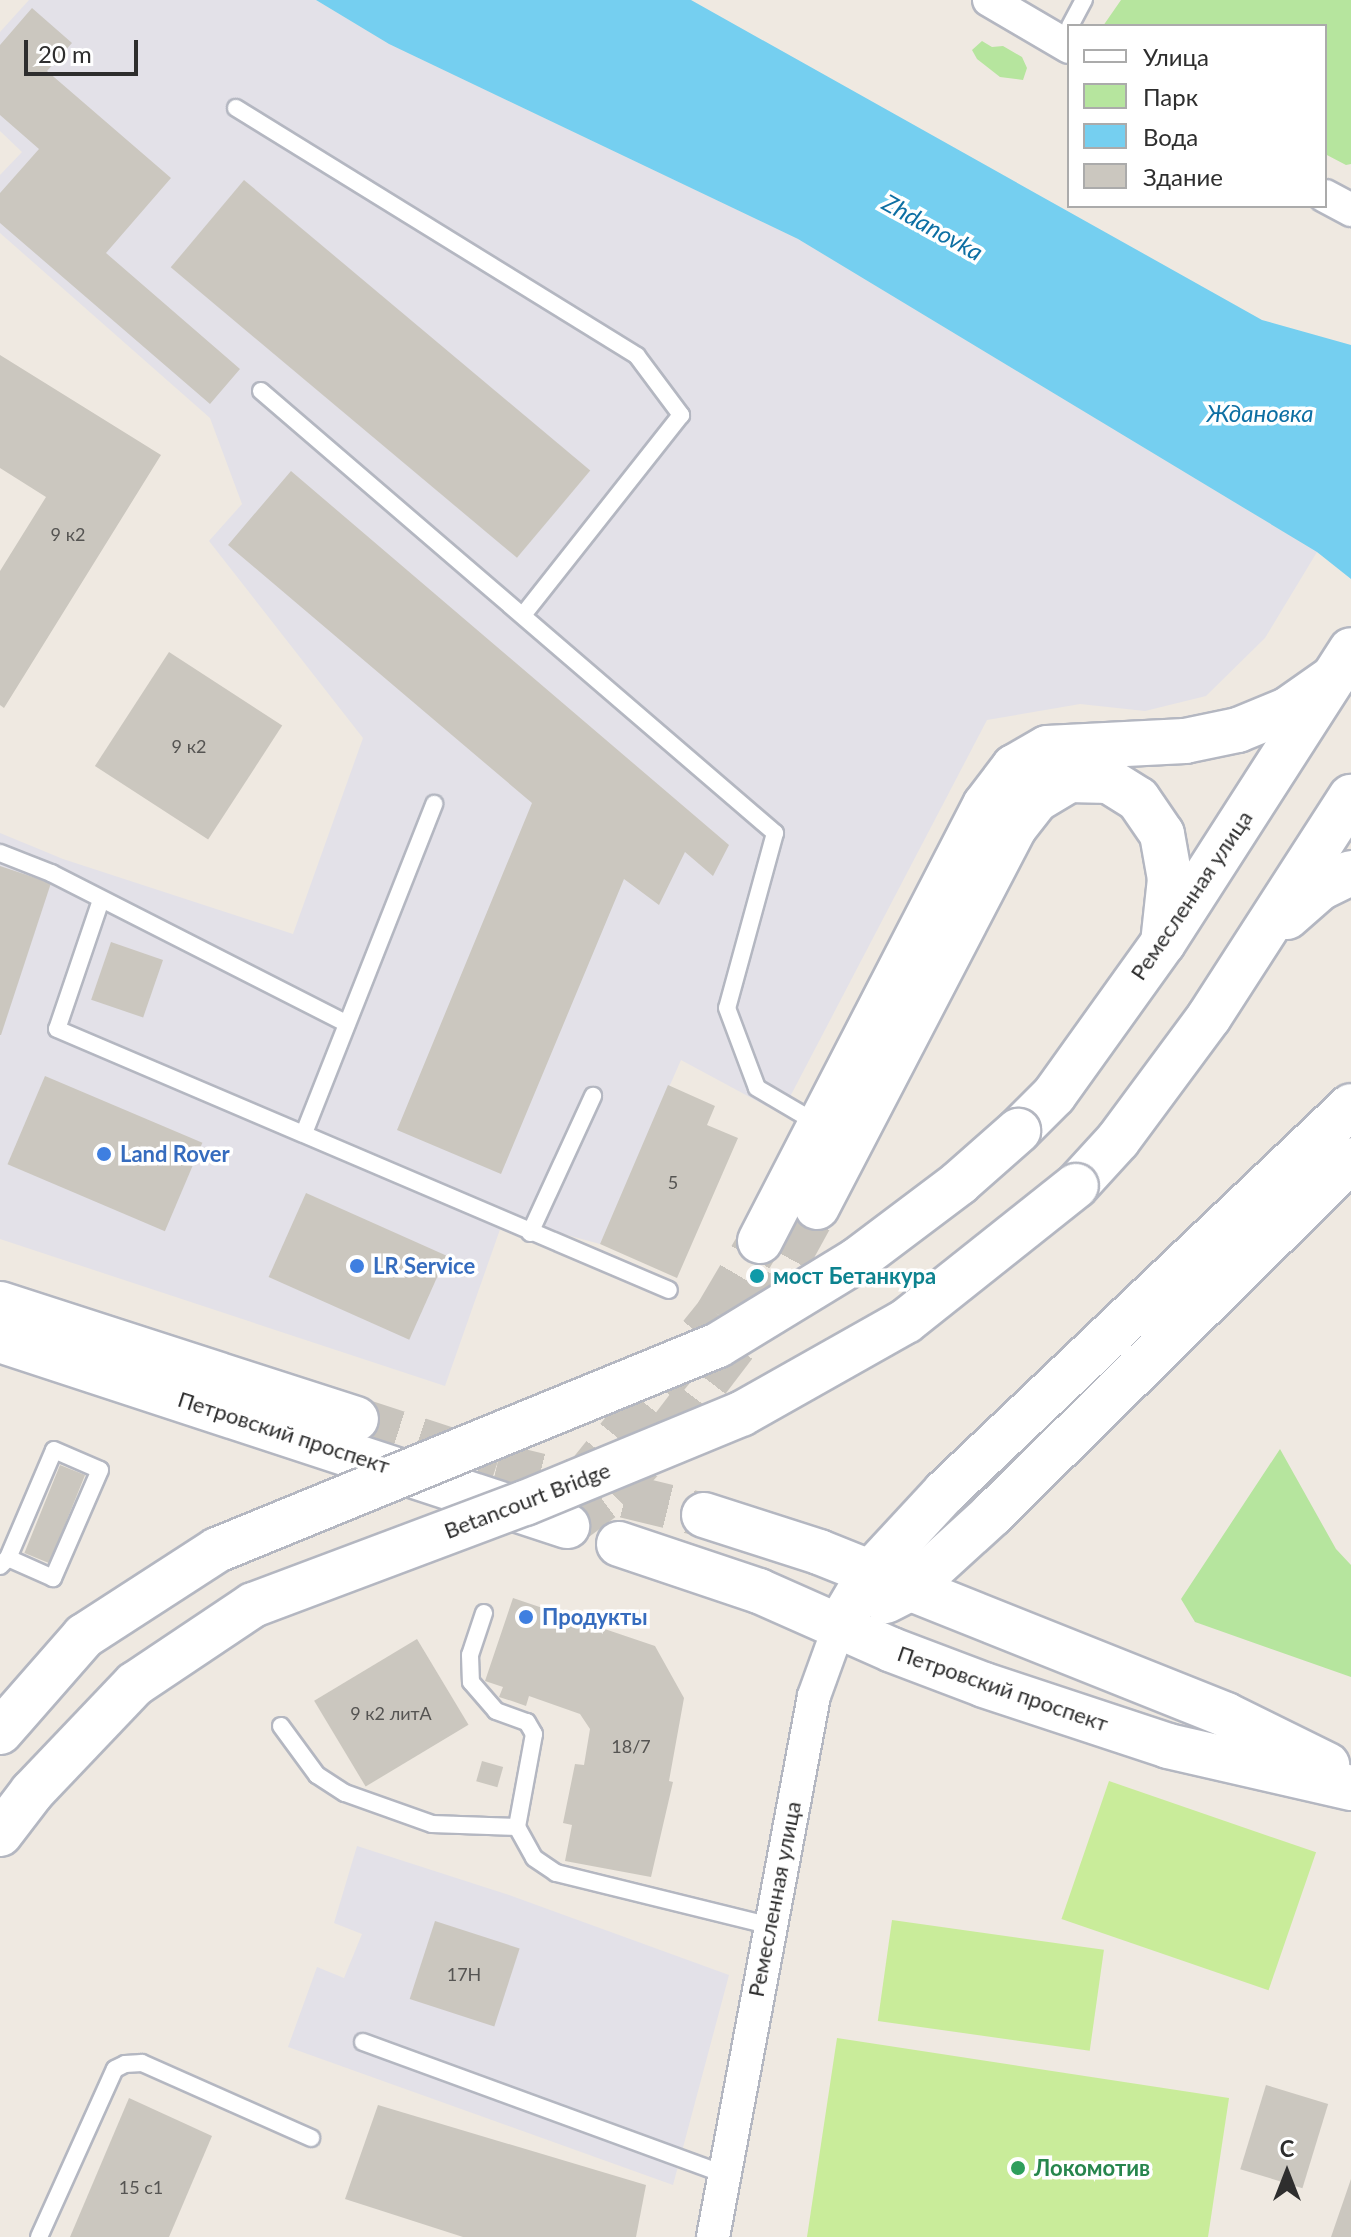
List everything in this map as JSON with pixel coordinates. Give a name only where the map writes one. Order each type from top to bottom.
[{"type":"street","points":[[989,0],[1067,36]]},
{"type":"street","points":[[1327,197],[1351,210]]},
{"type":"street","points":[[760,1241],[985,805],[1014,767],[1047,748],[1085,743],[1185,741],[1238,730],[1287,710],[1342,664]]},
{"type":"street","name":"Ремесленная улица","points":[[0,1732],[84,1636],[217,1550],[718,1345],[857,1260],[959,1183],[1054,1095],[1163,943],[1342,664]]},
{"type":"street","points":[[817,1207],[1015,827],[1036,800],[1069,780],[1109,781],[1138,799],[1162,834],[1170,879],[1163,943]]},
{"type":"street","points":[[1258,942],[1351,797]]},
{"type":"street","points":[[1258,942],[1320,888],[1351,873]]},
{"type":"street","name":"Betancourt Bridge","points":[[0,1834],[32,1792],[135,1684],[253,1605],[525,1503],[741,1414],[906,1321],[1076,1186],[1118,1140],[1172,1070],[1258,942]]},
{"type":"street","name":"Ремесленная улица","points":[[713,2237],[768,1925],[814,1696],[840,1624],[870,1573],[945,1492],[1351,1106]]},
{"type":"street","points":[[840,1624],[910,1589],[992,1514],[1351,1160]]},
{"type":"street","name":"Петровский проспект","points":[[2,1318],[356,1419]]},
{"type":"street","name":"Петровский проспект","points":[[2,1318],[567,1526]]},
{"type":"street","points":[[704,1515],[819,1552],[1226,1715],[1351,1777]]},
{"type":"street","name":"Петровский проспект","points":[[619,1544],[759,1591],[948,1673],[1168,1746],[1351,1788]]},
{"type":"lane","points":[[1073,24],[1084,0]]},
{"type":"lane","points":[[236,108],[637,356],[681,415],[523,615]]},
{"type":"lane","points":[[261,391],[775,833],[727,1008],[757,1088],[821,1125]]},
{"type":"lane","points":[[304,1133],[434,804]]},
{"type":"lane","points":[[0,853],[51,873],[347,1024]]},
{"type":"lane","points":[[101,900],[57,1029],[669,1290]]},
{"type":"lane","points":[[530,1233],[593,1096]]},
{"type":"lane","points":[[54,1450],[100,1470],[53,1578],[4,1562],[54,1450]]},
{"type":"lane","points":[[484,1613],[470,1655],[471,1682],[496,1711],[527,1722],[534,1734],[517,1827],[534,1858],[556,1873],[768,1925]]},
{"type":"lane","points":[[281,1726],[317,1775],[345,1793],[432,1824],[517,1827]]},
{"type":"lane","points":[[363,2042],[724,2174]]},
{"type":"lane","points":[[39,2237],[115,2069],[125,2064],[142,2063],[311,2138]]},
{"type":"shaded area","points":[[29,0],[316,0],[389,44],[798,239],[1317,552],[1265,638],[1206,696],[1145,711],[1080,704],[987,720],[781,1114],[681,1060],[600,1244],[504,1218],[445,1386],[0,1239],[0,833],[63,859],[293,934],[363,738],[209,541],[242,504],[210,418],[0,233],[0,175],[22,152],[0,131],[0,32]]},
{"type":"shaded area","points":[[357,1846],[509,1895],[729,1975],[673,2185],[288,2047],[317,1967],[344,1978],[362,1934],[334,1923]]},
{"type":"green space","points":[[1121,0],[1351,0],[1351,164],[1346,165],[1327,155],[1327,24],[1104,24]]},
{"type":"green space","points":[[982,41],[992,47],[1003,46],[1022,57],[1027,68],[1023,80],[1000,77],[977,59],[972,50]]},
{"type":"green space","points":[[1280,1449],[1336,1549],[1351,1565],[1351,1677],[1195,1622],[1181,1599]]},
{"type":"green space","points":[[1109,1781],[1316,1852],[1269,1990],[1061,1919]]},
{"type":"green space","points":[[892,1920],[1104,1950],[1090,2051],[878,2021]]},
{"type":"green space","name":"Локомотив","points":[[837,2038],[1229,2098],[1208,2237],[807,2237]]},
{"type":"water","name":"Ждановка","points":[[316,0],[691,0],[1262,320],[1351,345],[1351,579],[1317,552],[798,239],[389,44]]},
{"type":"building","points":[[32,8],[72,43],[47,71],[171,178],[106,253],[240,369],[210,404],[0,223],[0,193],[39,149],[0,115],[0,45]]},
{"type":"building","points":[[244,180],[590,471],[517,558],[171,267]]},
{"type":"building","points":[[0,355],[161,455],[4,708],[0,705],[0,571],[46,497],[0,468]]},
{"type":"building","points":[[291,471],[729,845],[713,876],[685,852],[659,905],[624,879],[501,1174],[397,1130],[532,803],[228,545]]},
{"type":"building","points":[[169,652],[282,726],[208,840],[95,766]]},
{"type":"building","points":[[0,866],[51,883],[1,1035],[0,1035]]},
{"type":"building","points":[[111,942],[163,960],[143,1018],[91,1000]]},
{"type":"building","name":"Land Rover","points":[[45,1076],[202,1143],[165,1231],[7,1164]]},
{"type":"building","points":[[668,1085],[715,1106],[707,1125],[738,1138],[677,1278],[600,1244]]},
{"type":"building","name":"LR Service","points":[[306,1193],[447,1256],[409,1340],[269,1277]]},
{"type":"building","points":[[60,1465],[85,1475],[49,1563],[24,1553]]},
{"type":"building","points":[[513,1598],[655,1646],[684,1698],[669,1781],[673,1782],[651,1877],[565,1861],[572,1825],[563,1823],[575,1764],[584,1765],[590,1729],[580,1714],[529,1696],[526,1706],[499,1697],[503,1687],[485,1681]]},
{"type":"building","points":[[417,1639],[469,1725],[366,1787],[314,1701]]},
{"type":"building","points":[[482,1761],[503,1767],[497,1787],[476,1781]]},
{"type":"building","points":[[435,1921],[520,1949],[494,2026],[410,1999]]},
{"type":"building","points":[[1266,2085],[1328,2104],[1302,2188],[1240,2169]]},
{"type":"building","points":[[129,2098],[212,2136],[169,2237],[70,2237]]},
{"type":"building","points":[[378,2105],[646,2185],[636,2237],[463,2237],[345,2199]]},
{"type":"building","points":[[1351,2179],[1351,2237],[1331,2237]]},
{"type":"tunnel","points":[[567,1526],[611,1493],[668,1433],[757,1316],[817,1207]]},
{"type":"tunnel","points":[[576,1489],[717,1314],[760,1241]]},
{"type":"tunnel","points":[[356,1419],[497,1465],[704,1515]]},
{"type":"place","name":"Land Rover","points":[[104,1154]]},
{"type":"place","name":"LR Service","points":[[357,1266]]},
{"type":"place","name":"мост Бетанкура","points":[[757,1276]]},
{"type":"place","name":"Продукты","points":[[526,1617]]},
{"type":"place","name":"Локомотив","points":[[1018,2168]]},
{"type":"water label","name":"Zhdanovka","points":[[933,227]]}]
